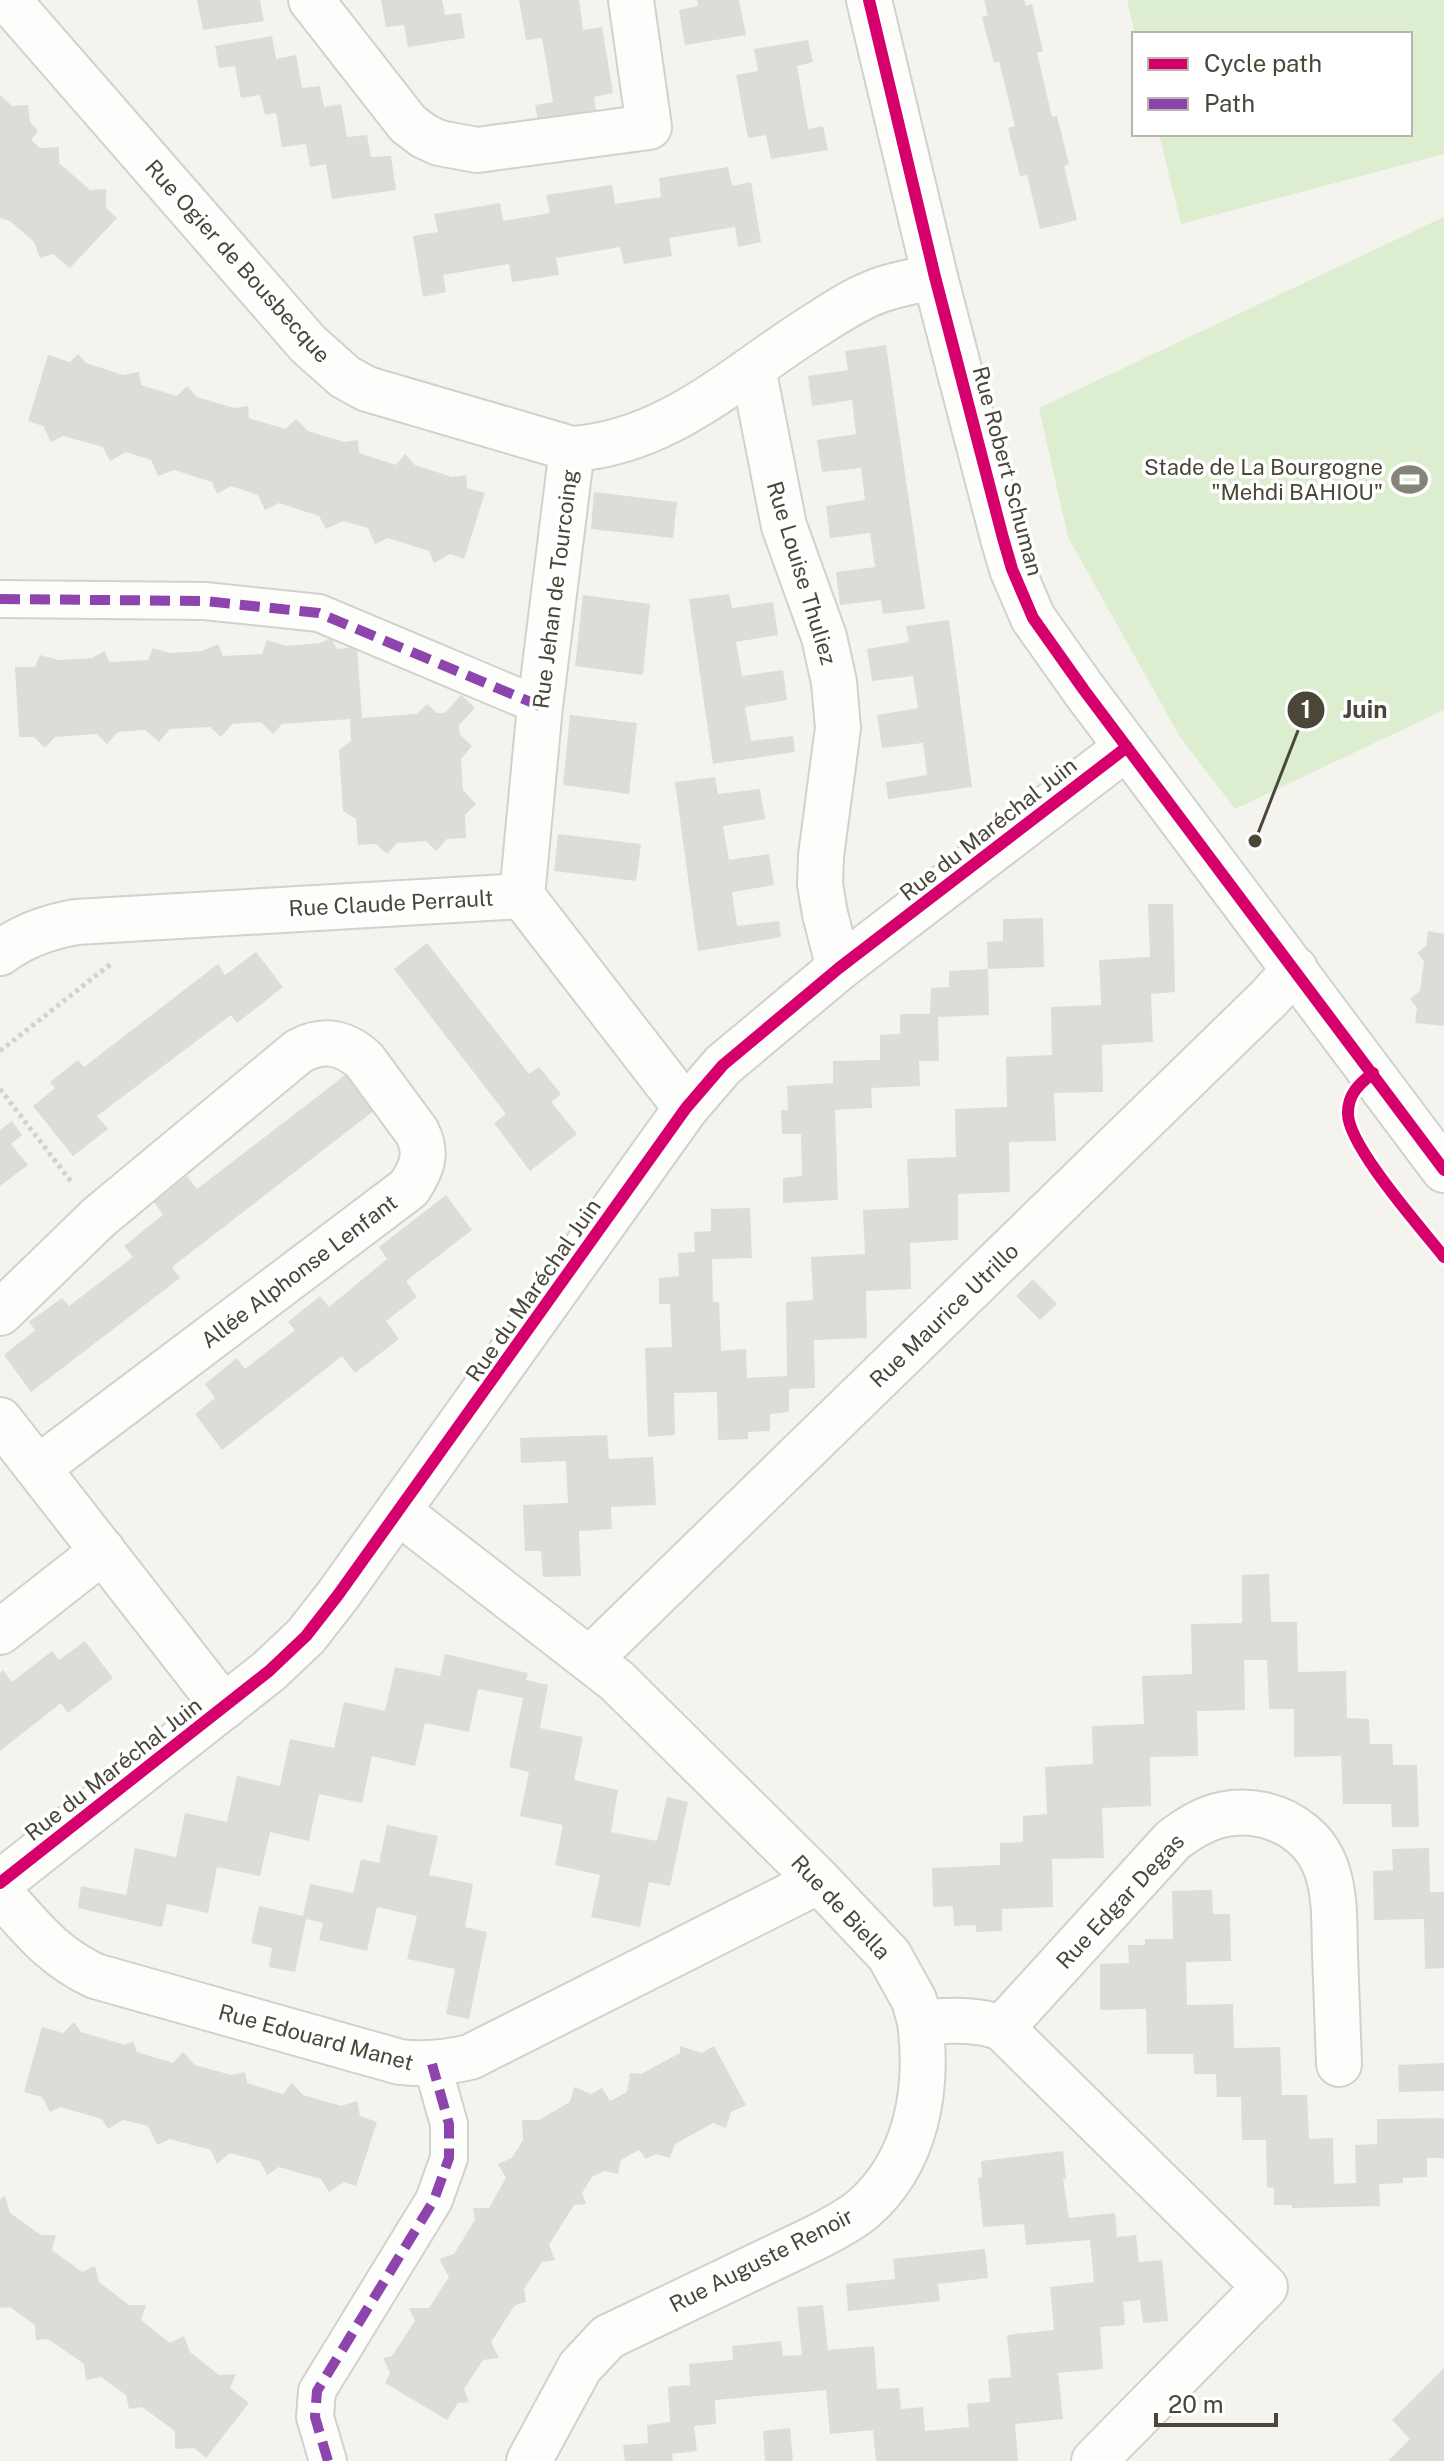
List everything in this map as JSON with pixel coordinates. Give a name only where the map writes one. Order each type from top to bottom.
[{"type":"street","name":"Rue Ogier de Bousbecque","points":[[8,0],[308,344],[345,377],[367,389],[572,449]]},
{"type":"street","points":[[311,0],[408,124],[439,143],[477,150],[649,127],[631,0]]},
{"type":"street","name":"Rue Robert Schuman","points":[[869,0],[935,277],[1003,538],[1021,593],[1044,636],[1444,1170]]},
{"type":"street","name":"Rue Jehan de Tourcoing","points":[[522,896],[540,706],[572,449],[603,447],[677,418],[843,308],[874,292],[935,277]]},
{"type":"street","name":"Rue Louise Thuliez","points":[[753,368],[784,526],[824,637],[834,682],[838,728],[820,884],[839,968]]},
{"type":"street","points":[[0,599],[205,601],[319,613],[540,706]]},
{"type":"street","name":"Rue du Maréchal Juin","points":[[0,1883],[224,1707],[306,1636],[399,1512],[686,1108],[723,1065],[839,968],[1127,747]]},
{"type":"street","name":"Rue Claude Perrault","points":[[0,953],[27,936],[76,922],[522,896],[686,1108]]},
{"type":"street","name":"Rue Maurice Utrillo","points":[[590,1659],[1269,998],[1295,969]]},
{"type":"street","name":"Allée Alphonse Lenfant","points":[[0,1313],[99,1217],[311,1044],[339,1044],[353,1050],[364,1060],[417,1132],[423,1145],[424,1158],[419,1174],[409,1188],[38,1468]]},
{"type":"street","points":[[0,1420],[224,1707]]},
{"type":"street","name":"Rue de Biella","points":[[399,1512],[590,1659],[643,1705],[889,1955],[914,2000],[920,2022]]},
{"type":"street","points":[[0,1632],[103,1551]]},
{"type":"street","name":"Rue Edgar Degas","points":[[1002,2028],[1173,1840],[1201,1821],[1235,1811],[1278,1819],[1295,1828],[1307,1839],[1326,1868],[1334,1911],[1339,2064]]},
{"type":"street","name":"Rue Edouard Manet","points":[[0,1893],[48,1947],[68,1963],[95,1976],[400,2062],[432,2064],[470,2057],[819,1881]]},
{"type":"street","points":[[920,2022],[969,2020],[1002,2028],[1265,2287],[1094,2461]]},
{"type":"street","name":"Rue Auguste Renoir","points":[[529,2461],[580,2367],[608,2337],[815,2238],[848,2220],[879,2192],[905,2151],[921,2102],[924,2054],[920,2022]]},
{"type":"street","points":[[328,2461],[315,2417],[317,2391],[434,2200],[449,2158],[449,2124],[432,2064]]},
{"type":"path","points":[[0,1051],[170,917]]},
{"type":"path","points":[[0,1089],[99,1217]]},
{"type":"green space","points":[[1127,0],[1444,0],[1444,154],[1181,224],[1159,136],[1412,136],[1412,32],[1135,32]]},
{"type":"green space","points":[[1444,217],[1444,710],[1235,809],[1180,737],[1068,537],[1039,408]]},
{"type":"building","points":[[197,0],[260,0],[264,21],[203,30]]},
{"type":"building","points":[[381,0],[442,0],[445,15],[461,13],[465,38],[408,47],[404,25],[386,27]]},
{"type":"building","points":[[519,0],[579,0],[583,30],[602,27],[613,93],[594,97],[597,117],[539,126],[535,105],[553,102],[542,38],[526,40]]},
{"type":"building","points":[[697,0],[739,0],[746,35],[685,45],[679,10],[698,6]]},
{"type":"building","points":[[984,0],[1024,0],[1026,6],[1032,4],[1043,51],[1037,53],[1052,117],[1057,116],[1069,164],[1064,166],[1077,220],[1040,229],[1027,175],[1020,176],[1008,128],[1015,126],[999,61],[994,63],[982,17],[988,15]]},
{"type":"building","points":[[272,36],[276,59],[296,55],[302,88],[320,86],[324,107],[341,104],[347,137],[367,135],[371,157],[391,156],[396,190],[332,199],[326,164],[310,167],[306,144],[282,147],[276,113],[265,115],[260,95],[241,98],[235,66],[219,68],[215,46]]},
{"type":"building","points":[[808,40],[813,62],[797,66],[808,129],[823,126],[828,150],[771,159],[766,135],[748,138],[736,75],[758,71],[754,49]]},
{"type":"building","points":[[0,95],[12,106],[28,105],[30,122],[38,131],[31,140],[40,148],[59,147],[59,163],[90,190],[106,189],[106,208],[117,218],[70,268],[53,254],[40,258],[34,242],[10,221],[0,218]]},
{"type":"building","points":[[728,167],[732,186],[751,182],[761,242],[738,247],[735,227],[669,238],[672,256],[624,264],[620,247],[556,258],[559,275],[512,282],[509,264],[443,275],[446,292],[423,297],[413,236],[438,232],[434,214],[500,203],[503,221],[550,213],[546,195],[612,185],[615,204],[661,197],[659,178]]},
{"type":"building","points":[[886,345],[925,609],[883,614],[881,600],[840,605],[836,572],[875,567],[870,533],[830,538],[826,506],[865,500],[861,468],[822,472],[817,440],[856,434],[852,400],[812,406],[808,376],[848,370],[845,351]]},
{"type":"building","points":[[78,354],[86,363],[123,375],[139,372],[141,385],[177,396],[187,386],[197,397],[234,408],[248,406],[249,418],[285,429],[296,419],[308,431],[344,442],[358,440],[359,453],[396,465],[405,454],[415,465],[452,477],[466,475],[467,488],[485,493],[464,559],[450,554],[434,563],[429,551],[388,538],[375,544],[368,528],[343,521],[326,529],[319,516],[279,503],[265,510],[258,495],[231,486],[217,494],[212,482],[174,470],[158,476],[151,460],[126,452],[110,461],[103,447],[63,436],[51,442],[43,426],[28,421],[48,355],[70,362]]},
{"type":"building","points":[[594,492],[677,502],[673,538],[591,529]]},
{"type":"building","points":[[729,594],[732,608],[773,602],[778,635],[736,642],[742,676],[783,670],[787,700],[745,707],[751,741],[793,736],[795,752],[713,764],[689,599]]},
{"type":"building","points":[[583,595],[650,604],[643,675],[575,666]]},
{"type":"building","points":[[949,620],[972,787],[888,799],[886,782],[927,775],[923,743],[882,748],[877,715],[918,708],[913,676],[872,681],[867,649],[909,642],[906,626]]},
{"type":"building","points":[[331,638],[337,649],[357,647],[362,718],[417,714],[427,704],[437,713],[445,713],[461,695],[475,708],[459,725],[460,735],[472,746],[461,759],[463,790],[476,804],[465,815],[466,838],[447,839],[436,851],[426,841],[397,843],[387,854],[376,844],[358,845],[356,819],[343,811],[339,750],[351,741],[350,719],[282,724],[273,734],[261,722],[232,724],[221,737],[210,727],[170,729],[159,742],[145,730],[118,732],[107,744],[97,734],[55,737],[45,748],[34,737],[19,737],[15,667],[35,667],[40,655],[59,660],[92,658],[105,651],[109,662],[148,660],[153,648],[170,653],[202,651],[218,644],[223,656],[262,654],[267,640],[286,646],[320,643]]},
{"type":"building","points":[[570,715],[637,723],[629,794],[563,785]]},
{"type":"building","points":[[715,777],[718,794],[760,789],[765,819],[723,826],[729,860],[769,854],[774,885],[732,892],[737,926],[779,921],[781,937],[698,951],[675,782]]},
{"type":"building","points":[[558,834],[641,844],[636,881],[554,871]]},
{"type":"building","points":[[1148,904],[1173,904],[1175,992],[1151,994],[1153,1042],[1102,1045],[1103,1092],[1054,1093],[1056,1141],[1009,1142],[1010,1192],[958,1194],[958,1240],[910,1243],[911,1289],[866,1291],[867,1338],[814,1340],[815,1388],[789,1389],[789,1412],[770,1414],[770,1431],[748,1432],[748,1439],[718,1440],[717,1392],[674,1393],[675,1435],[648,1437],[645,1348],[672,1347],[670,1304],[659,1304],[659,1278],[679,1276],[678,1253],[695,1252],[694,1232],[711,1231],[711,1209],[750,1208],[752,1258],[712,1259],[713,1302],[719,1302],[721,1351],[746,1349],[747,1378],[787,1376],[786,1302],[813,1300],[811,1257],[865,1254],[863,1210],[909,1208],[907,1159],[956,1157],[955,1109],[1007,1107],[1006,1057],[1052,1055],[1051,1007],[1101,1005],[1099,960],[1150,957]]},
{"type":"building","points":[[1043,918],[1044,967],[988,969],[987,942],[1003,941],[1003,919]]},
{"type":"building","points":[[1428,931],[1444,934],[1444,1026],[1415,1023],[1417,1008],[1410,999],[1420,991],[1424,961],[1417,953],[1426,946]]},
{"type":"building","points":[[427,943],[529,1074],[539,1067],[561,1094],[551,1102],[577,1134],[530,1171],[494,1123],[506,1114],[394,969]]},
{"type":"building","points":[[256,952],[283,987],[237,1023],[231,1015],[97,1116],[108,1129],[73,1156],[33,1106],[55,1088],[50,1082],[78,1060],[84,1067],[218,964],[225,975]]},
{"type":"building","points":[[988,969],[989,1015],[938,1017],[939,1061],[919,1061],[920,1086],[871,1088],[872,1108],[835,1110],[838,1200],[783,1203],[783,1178],[802,1176],[801,1134],[782,1134],[781,1110],[788,1110],[787,1086],[833,1083],[833,1061],[880,1060],[880,1035],[900,1034],[900,1014],[930,1014],[931,988],[949,987],[949,971]]},
{"type":"building","points":[[348,1073],[375,1110],[172,1267],[180,1278],[31,1392],[4,1355],[35,1330],[29,1322],[62,1298],[69,1306],[133,1257],[124,1246],[163,1215],[154,1202],[187,1176],[197,1189]]},
{"type":"building","points":[[12,1121],[22,1135],[11,1144],[28,1165],[0,1186],[0,1130]]},
{"type":"building","points":[[446,1195],[472,1230],[406,1281],[417,1297],[386,1321],[399,1339],[355,1373],[342,1356],[222,1450],[195,1414],[215,1398],[205,1384],[237,1358],[245,1369],[295,1330],[288,1322],[320,1296],[329,1307],[387,1259],[379,1247]]},
{"type":"building","points":[[1033,1279],[1057,1304],[1040,1320],[1016,1296]]},
{"type":"building","points":[[607,1435],[609,1459],[653,1457],[656,1505],[611,1507],[612,1529],[579,1531],[581,1576],[543,1577],[541,1551],[525,1551],[523,1505],[568,1503],[566,1461],[521,1463],[520,1438]]},
{"type":"building","points":[[1269,1574],[1271,1622],[1297,1622],[1298,1672],[1346,1671],[1347,1718],[1369,1719],[1370,1744],[1392,1744],[1393,1765],[1417,1765],[1419,1827],[1392,1827],[1391,1804],[1343,1804],[1341,1756],[1294,1757],[1294,1709],[1269,1709],[1267,1660],[1244,1660],[1245,1710],[1197,1711],[1198,1756],[1150,1757],[1151,1806],[1102,1808],[1104,1858],[1052,1859],[1053,1907],[1002,1909],[1002,1931],[976,1932],[976,1925],[954,1926],[953,1906],[933,1907],[932,1868],[1000,1865],[1000,1843],[1023,1842],[1023,1816],[1047,1814],[1045,1767],[1093,1764],[1092,1726],[1144,1724],[1142,1676],[1192,1674],[1191,1624],[1242,1623],[1242,1575]]},
{"type":"building","points":[[85,1641],[113,1678],[68,1713],[61,1703],[0,1751],[0,1673],[3,1670],[12,1682],[52,1651],[59,1660]]},
{"type":"building","points":[[445,1654],[528,1673],[526,1680],[548,1685],[540,1728],[583,1737],[574,1780],[618,1790],[611,1832],[657,1841],[667,1797],[688,1802],[670,1886],[649,1882],[640,1927],[591,1917],[600,1875],[555,1865],[563,1825],[520,1816],[529,1772],[509,1767],[523,1698],[478,1689],[469,1732],[425,1723],[415,1766],[372,1756],[362,1803],[319,1794],[309,1841],[270,1832],[260,1876],[217,1867],[208,1913],[167,1904],[162,1927],[78,1908],[81,1886],[126,1895],[135,1848],[176,1857],[185,1813],[227,1822],[237,1776],[280,1786],[290,1739],[334,1748],[344,1702],[385,1711],[395,1667],[440,1676]]},
{"type":"building","points":[[387,1825],[438,1836],[429,1875],[473,1884],[465,1927],[487,1932],[469,2019],[446,2014],[455,1969],[407,1959],[417,1916],[377,1907],[367,1951],[319,1940],[323,1923],[306,1919],[295,1972],[269,1967],[272,1948],[251,1943],[259,1906],[303,1916],[310,1884],[353,1893],[361,1859],[379,1863]]},
{"type":"building","points":[[1429,1848],[1430,1892],[1444,1892],[1444,1968],[1425,1969],[1424,1919],[1374,1920],[1373,1871],[1393,1870],[1392,1849]]},
{"type":"building","points":[[1212,1890],[1213,1914],[1230,1914],[1231,1961],[1186,1962],[1187,2005],[1233,2004],[1234,2048],[1280,2047],[1282,2095],[1307,2095],[1309,2139],[1333,2138],[1334,2184],[1356,2183],[1355,2145],[1377,2144],[1377,2119],[1444,2118],[1444,2158],[1427,2158],[1427,2177],[1403,2178],[1403,2183],[1379,2184],[1380,2206],[1292,2208],[1292,2205],[1274,2205],[1274,2188],[1267,2187],[1266,2140],[1242,2140],[1241,2097],[1217,2097],[1216,2074],[1194,2074],[1193,2054],[1147,2054],[1146,2009],[1100,2010],[1100,1964],[1129,1963],[1128,1945],[1145,1945],[1145,1939],[1173,1939],[1172,1891]]},
{"type":"building","points":[[74,2022],[81,2032],[125,2045],[133,2041],[137,2052],[173,2063],[183,2052],[195,2065],[231,2075],[245,2072],[247,2083],[283,2094],[292,2083],[303,2095],[341,2106],[357,2101],[360,2116],[377,2122],[356,2186],[344,2182],[329,2192],[321,2179],[279,2167],[267,2175],[260,2161],[230,2153],[217,2164],[211,2150],[170,2139],[157,2145],[148,2126],[123,2120],[108,2129],[102,2119],[60,2107],[50,2112],[42,2097],[24,2092],[42,2027],[63,2033]]},
{"type":"building","points":[[680,2046],[702,2053],[714,2046],[746,2105],[731,2112],[726,2128],[713,2123],[675,2144],[670,2158],[656,2154],[646,2159],[639,2150],[621,2160],[618,2174],[604,2171],[592,2177],[582,2193],[586,2204],[574,2205],[549,2245],[555,2260],[542,2262],[524,2289],[526,2302],[515,2305],[491,2342],[499,2358],[483,2360],[464,2389],[469,2402],[458,2403],[447,2420],[385,2383],[390,2373],[383,2358],[392,2356],[415,2321],[409,2308],[429,2308],[449,2277],[439,2259],[454,2254],[475,2220],[473,2208],[489,2208],[506,2178],[498,2164],[512,2158],[523,2140],[522,2120],[539,2120],[570,2102],[574,2087],[591,2094],[602,2088],[610,2101],[627,2092],[630,2073],[641,2074],[680,2053]]},
{"type":"building","points":[[1444,2063],[1444,2091],[1399,2092],[1398,2065]]},
{"type":"building","points":[[1063,2151],[1066,2179],[1063,2179],[1069,2218],[1115,2213],[1117,2237],[1136,2235],[1139,2262],[1162,2260],[1168,2321],[1143,2323],[1140,2300],[1123,2302],[1125,2325],[1100,2327],[1103,2369],[1058,2373],[1063,2419],[1015,2424],[1018,2461],[876,2461],[873,2430],[830,2434],[826,2390],[715,2400],[716,2424],[694,2426],[697,2451],[672,2454],[673,2461],[625,2461],[623,2445],[648,2443],[647,2425],[670,2422],[668,2387],[690,2385],[689,2364],[733,2360],[732,2346],[781,2341],[783,2356],[802,2355],[797,2307],[823,2305],[828,2350],[874,2346],[877,2389],[899,2388],[901,2409],[923,2407],[925,2431],[969,2427],[967,2404],[990,2402],[988,2379],[1011,2377],[1007,2335],[1054,2330],[1050,2287],[1094,2282],[1090,2240],[1026,2245],[1024,2224],[983,2227],[978,2178],[982,2177],[981,2161]]},
{"type":"building","points":[[5,2196],[10,2213],[41,2235],[56,2235],[52,2250],[82,2272],[95,2266],[99,2282],[129,2305],[146,2305],[141,2320],[170,2343],[184,2336],[190,2352],[219,2375],[236,2374],[230,2388],[249,2403],[206,2458],[194,2448],[175,2449],[175,2431],[142,2407],[129,2409],[126,2395],[101,2377],[86,2380],[84,2364],[48,2339],[36,2340],[35,2325],[10,2307],[0,2308],[0,2199]]},
{"type":"building","points":[[985,2249],[988,2278],[938,2284],[940,2301],[848,2311],[846,2284],[895,2279],[893,2259]]},
{"type":"building","points":[[1444,2368],[1444,2461],[1388,2461],[1410,2439],[1392,2420]]},
{"type":"building","points":[[790,2428],[793,2461],[765,2461],[763,2431]]},
{"type":"marked path","points":[[0,599],[205,601],[319,613],[540,706]]},
{"type":"marked path","points":[[328,2461],[315,2417],[317,2391],[434,2200],[449,2158],[449,2124],[432,2064]]},
{"type":"cycle path","points":[[869,0],[935,277],[1003,538],[1012,569],[1033,618],[1444,1170]]},
{"type":"cycle path","points":[[0,1883],[269,1671],[306,1636],[686,1108],[723,1065],[839,968],[1127,747]]},
{"type":"cycle path","points":[[1373,1073],[1352,1095],[1348,1113],[1351,1127],[1359,1145],[1387,1186],[1444,1257]]},
{"type":"place","name":"Stade de La Bourgogne \"Mehdi BAHIOU\"","points":[[1409,480]]},
{"type":"place","name":"Juin","points":[[1255,841]]}]
